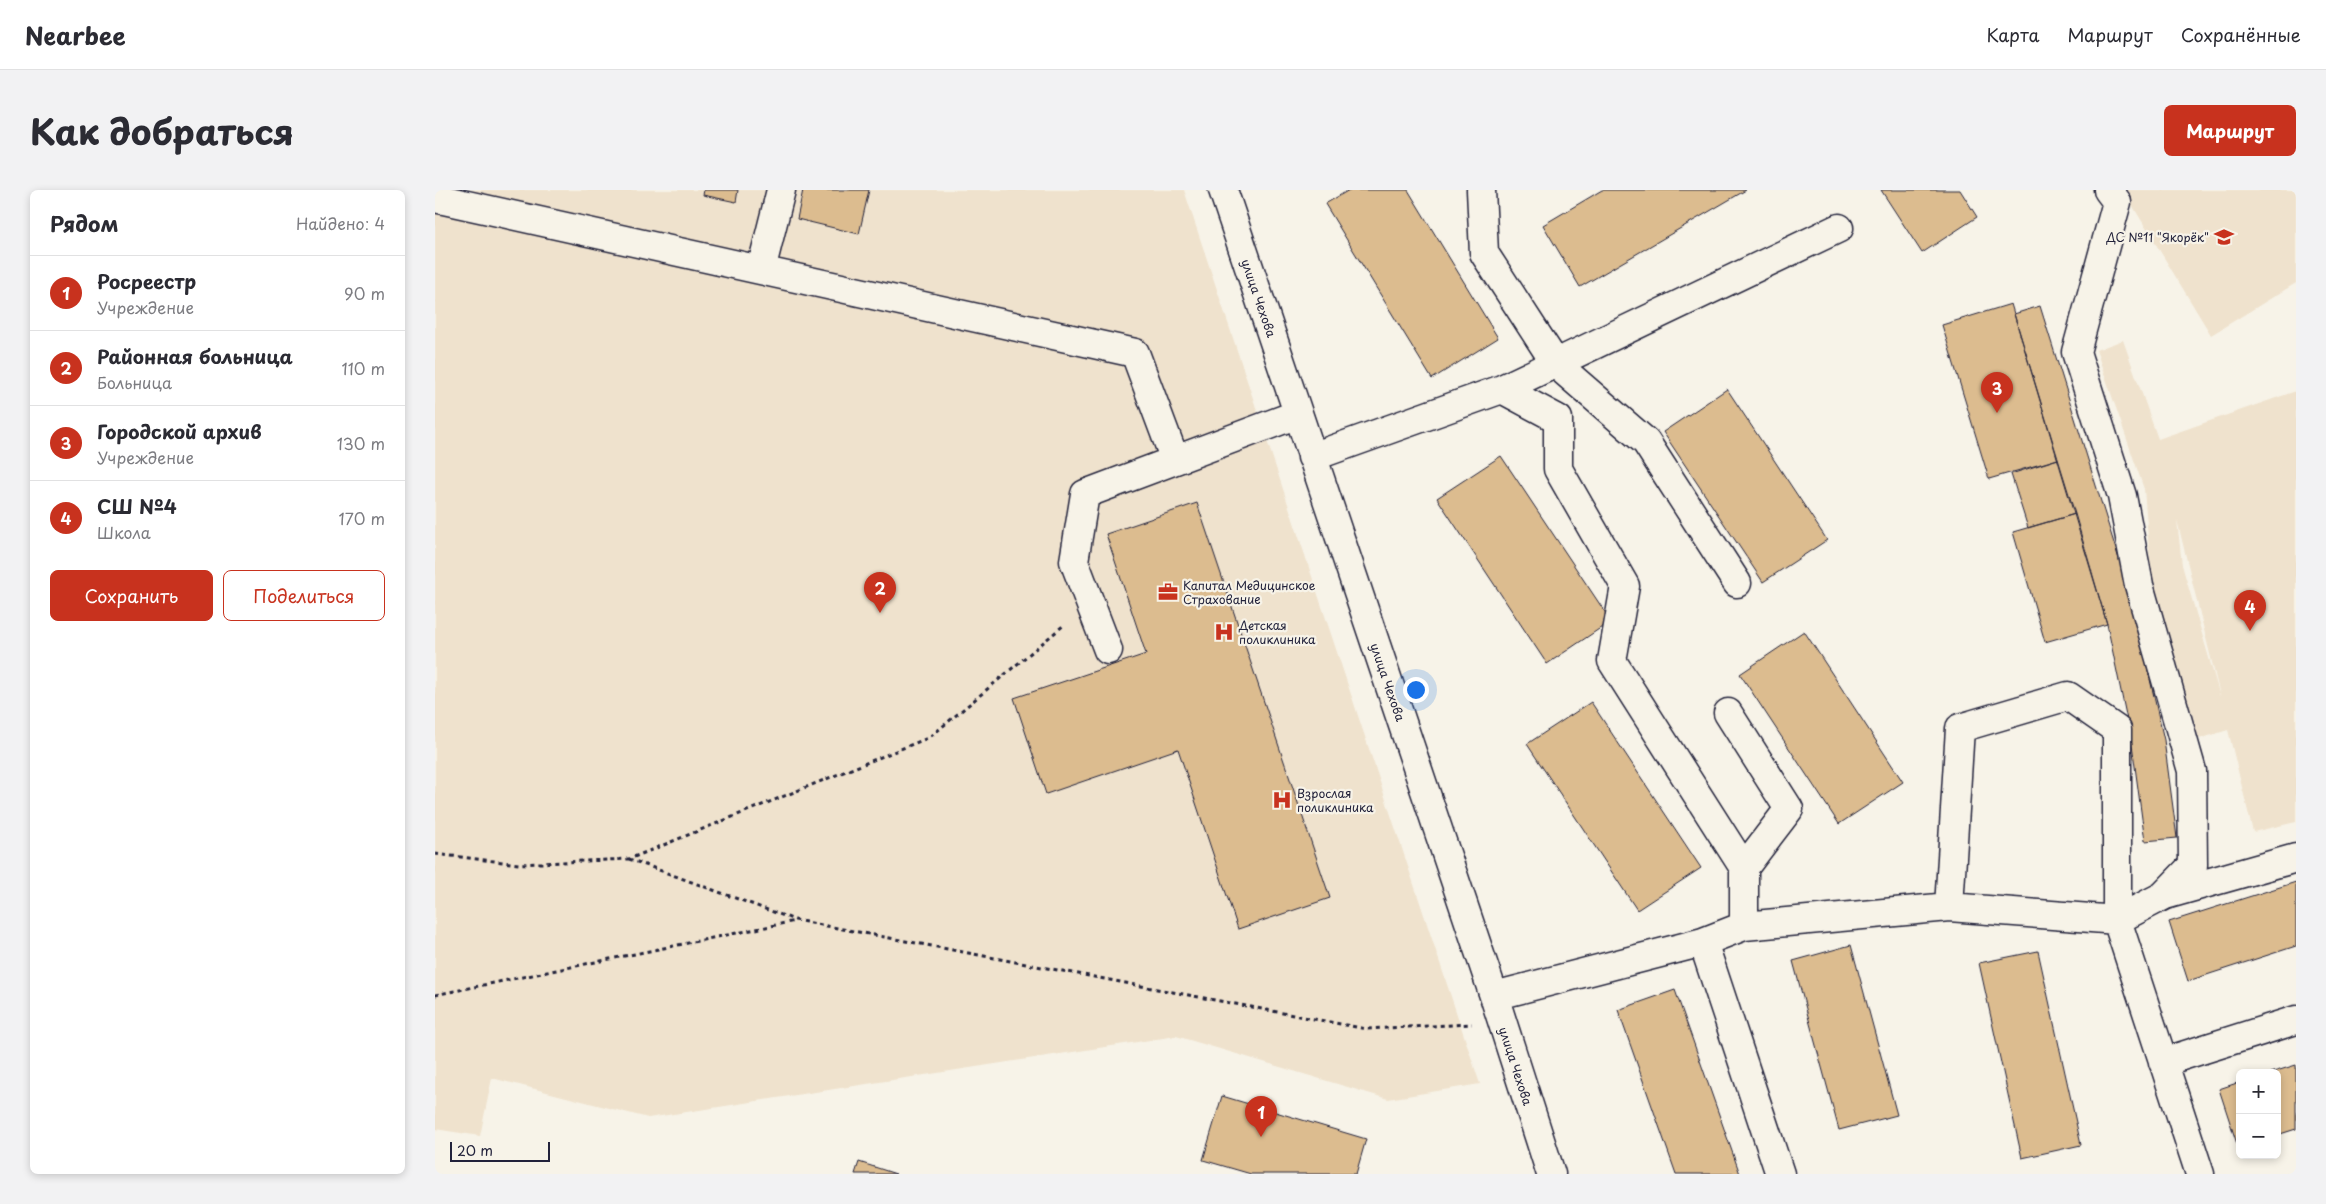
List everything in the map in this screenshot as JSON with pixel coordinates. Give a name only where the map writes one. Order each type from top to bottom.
[{"type":"street","points":[[761,270],[781,190]]},
{"type":"street","name":"улица Чехова","points":[[1223,190],[1494,996],[1551,1174]]},
{"type":"street","points":[[1481,190],[1484,252],[1556,364],[1646,442],[1737,583]]},
{"type":"street","points":[[2108,190],[2117,202],[2076,352],[2122,496],[2139,585],[2192,771],[2193,865],[2163,896]]},
{"type":"street","points":[[440,196],[1135,353],[1175,460]]},
{"type":"street","points":[[1312,457],[1502,389],[1839,228]]},
{"type":"street","points":[[1502,389],[1559,419],[1557,469],[1625,586],[1612,661],[1744,868],[1744,926]]},
{"type":"street","points":[[1108,650],[1074,561],[1085,494],[1298,414]]},
{"type":"street","points":[[1949,907],[1961,728],[2068,696],[2117,730],[2117,920],[2200,1174]]},
{"type":"street","points":[[1728,713],[1789,809],[1744,868]]},
{"type":"street","points":[[1494,996],[1703,942],[1744,926],[1949,907],[2117,920],[2163,896],[2296,858]]},
{"type":"street","points":[[1703,942],[1780,1174]]},
{"type":"street","points":[[2163,1062],[2296,1020]]},
{"type":"path","points":[[435,854],[519,864],[629,859],[930,737],[1057,632],[1089,602]]},
{"type":"path","points":[[629,859],[795,920],[1366,1030],[1502,1023]]},
{"type":"path","points":[[435,995],[795,920]]},
{"type":"shaded area","points":[[435,190],[1184,190],[1480,1084],[1388,1099],[1176,1036],[648,1118],[492,1078],[480,1136],[435,1129]]},
{"type":"shaded area","name":"ДС №11 \"Якорёк\"","points":[[2123,190],[2296,190],[2296,283],[2211,335]]},
{"type":"shaded area","points":[[2123,340],[2158,439],[2296,391],[2296,822],[2253,832],[2228,730],[2199,739],[2151,574],[2144,489],[2096,350]],"holes":[[[2177,520],[2220,696],[2182,565]]]},
{"type":"building","points":[[704,190],[738,190],[736,202],[703,195]]},
{"type":"building","points":[[803,190],[869,190],[859,234],[797,219]]},
{"type":"building","points":[[1349,190],[1408,190],[1498,338],[1432,379],[1325,204]]},
{"type":"building","points":[[1602,190],[1746,190],[1580,287],[1543,225]]},
{"type":"building","points":[[1881,190],[1960,190],[1977,217],[1922,253]]},
{"type":"building","points":[[2011,304],[2058,459],[1989,479],[1942,325]]},
{"type":"building","points":[[2040,306],[2132,601],[2164,740],[2177,838],[2145,841],[2132,744],[2107,624],[2014,314]]},
{"type":"building","points":[[1727,389],[1827,540],[1763,582],[1663,432]]},
{"type":"building","points":[[1501,456],[1611,621],[1547,664],[1437,498]]},
{"type":"building","points":[[2058,459],[2075,514],[2028,528],[2011,474]]},
{"type":"building","points":[[1197,503],[1330,898],[1238,929],[1178,749],[1046,794],[1014,698],[1146,654],[1106,534]]},
{"type":"building","points":[[2075,514],[2107,624],[2045,642],[2013,532]]},
{"type":"building","points":[[1804,631],[1903,782],[1839,824],[1740,674]]},
{"type":"building","points":[[1591,702],[1701,868],[1637,910],[1527,744]]},
{"type":"building","points":[[2296,882],[2296,946],[2188,981],[2169,922]]},
{"type":"building","points":[[1851,945],[1897,1115],[1839,1130],[1793,961]]},
{"type":"building","points":[[2038,951],[2081,1145],[2022,1158],[1979,963]]},
{"type":"building","points":[[1675,990],[1740,1174],[1676,1174],[1618,1010]]},
{"type":"building","points":[[2296,1065],[2296,1129],[2281,1134],[2281,1114],[2281,1070]]},
{"type":"building","points":[[2236,1083],[2236,1141],[2219,1089]]},
{"type":"building","points":[[1222,1096],[1366,1139],[1356,1174],[1251,1174],[1203,1160]]},
{"type":"building","points":[[859,1162],[896,1174],[855,1174]]},
{"type":"place","name":"ДС №11 \"Якорёк\"","points":[[2224,237]]},
{"type":"place","name":"Городской архив","points":[[1997,413]]},
{"type":"place","name":"Капитал Медицинское Страхование","points":[[1168,592]]},
{"type":"place","name":"Районная больница","points":[[880,613]]},
{"type":"place","name":"СШ №4","points":[[2250,631]]},
{"type":"place","name":"Детская поликлиника","points":[[1224,632]]},
{"type":"place","name":"Взрослая поликлиника","points":[[1282,800]]},
{"type":"place","name":"Росреестр","points":[[1261,1137]]}]
